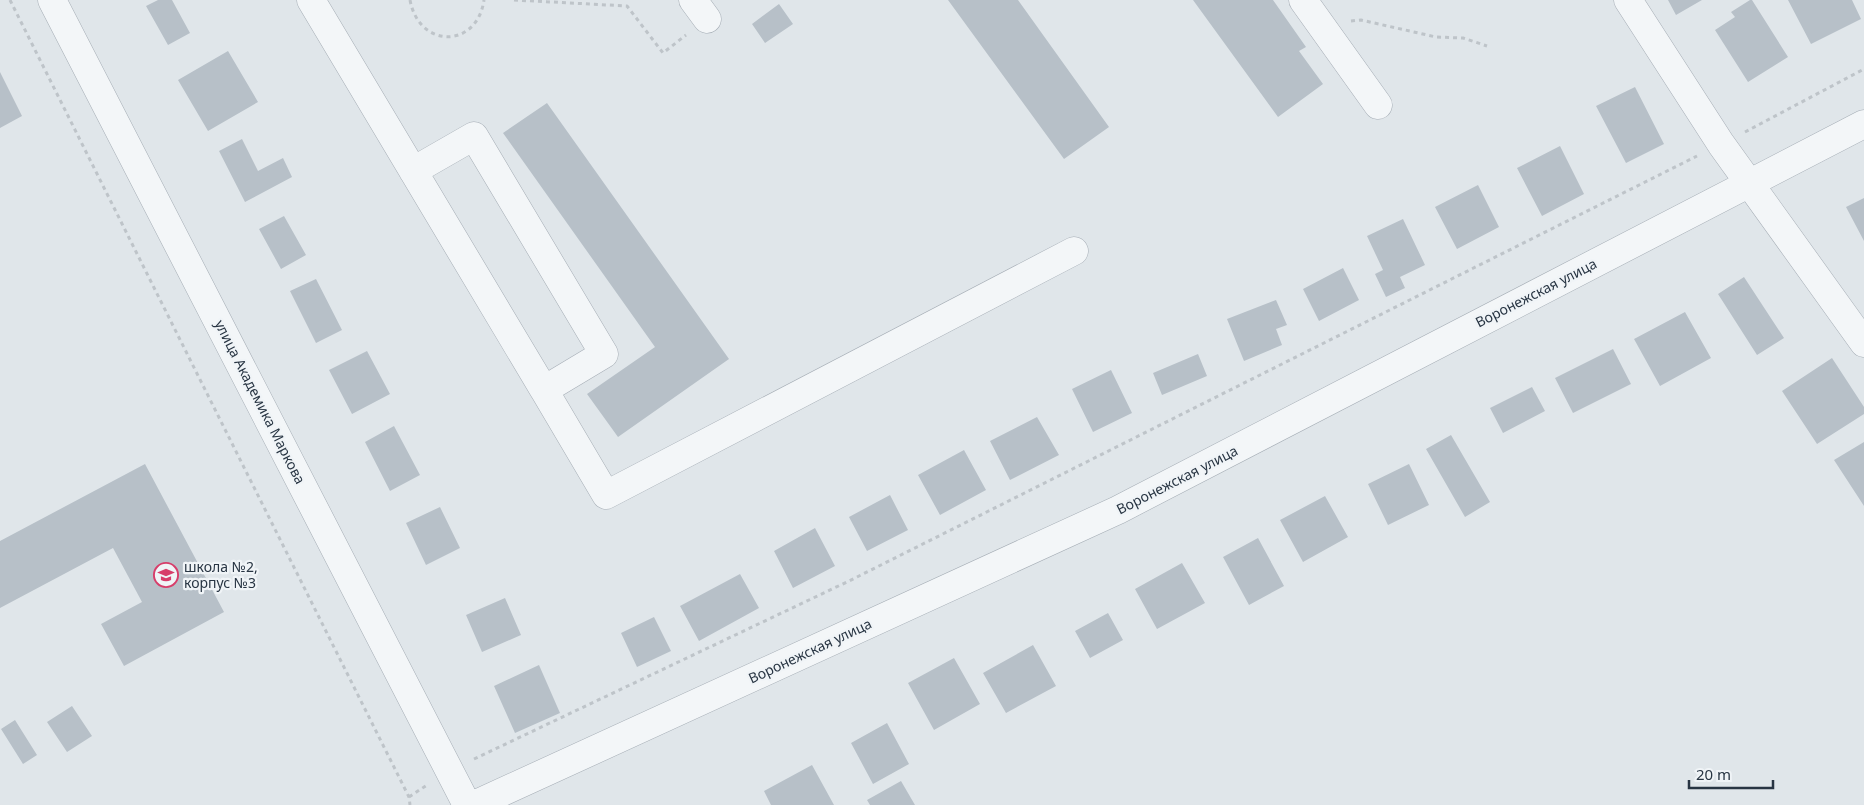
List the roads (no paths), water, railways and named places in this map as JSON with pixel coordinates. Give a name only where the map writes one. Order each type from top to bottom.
[{"type":"street","name":"улица Академика Маркова","points":[[52,0],[467,805]]},
{"type":"street","points":[[310,0],[606,495],[1074,251]]},
{"type":"street","points":[[1304,0],[1378,105]]},
{"type":"street","points":[[1628,0],[1721,144],[1864,343]]},
{"type":"street","name":"Воронежская улица","points":[[474,805],[1118,510],[1864,124]]},
{"type":"street","points":[[413,172],[474,136],[604,354],[544,390]]},
{"type":"place","name":"школа №2, корпус №3","points":[[166,575]]}]
